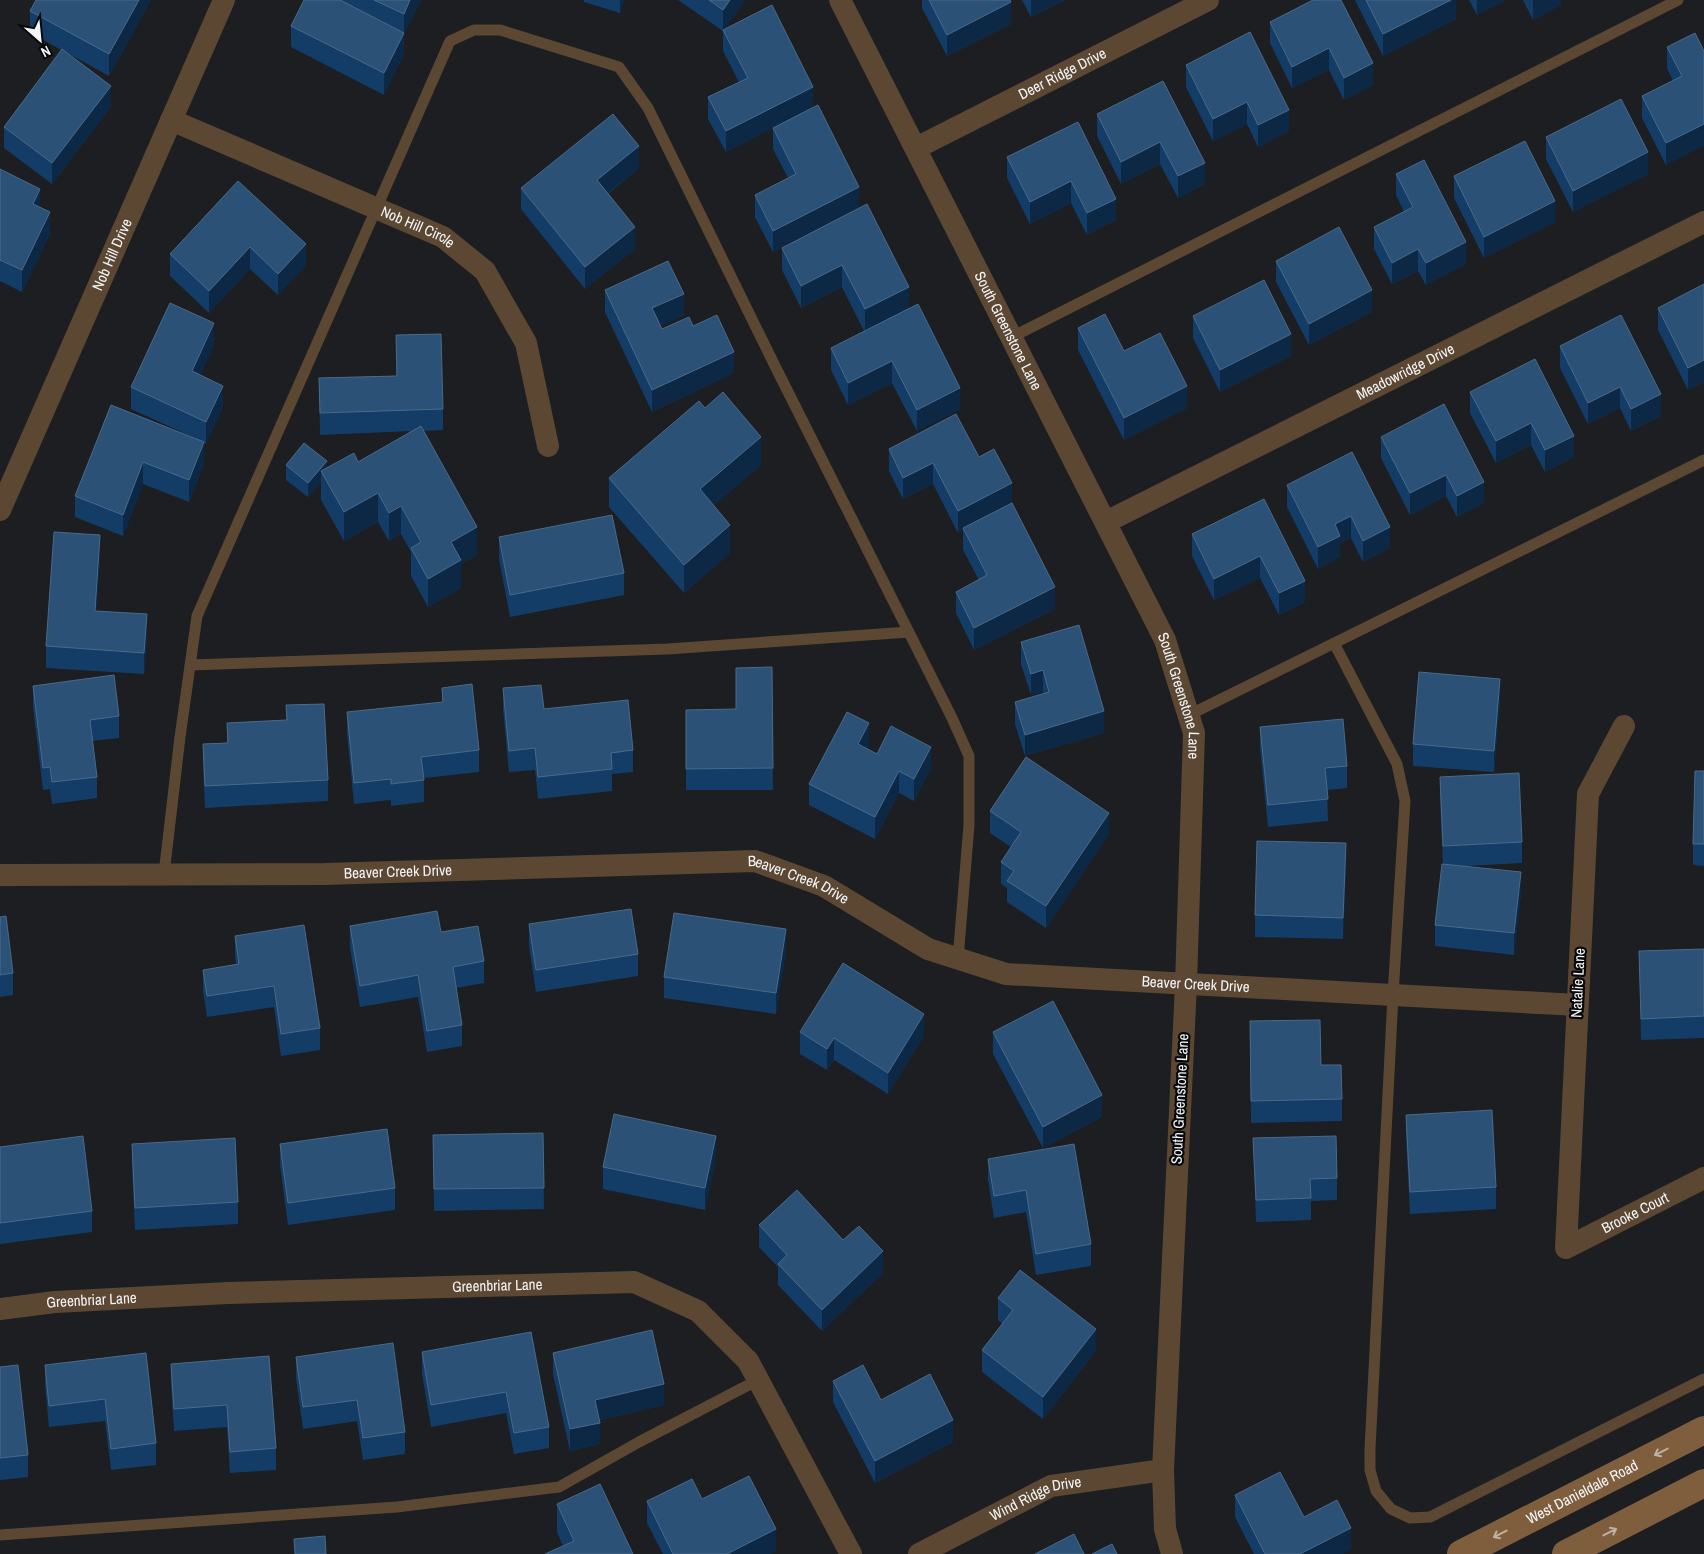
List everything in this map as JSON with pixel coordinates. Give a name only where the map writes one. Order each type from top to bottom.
[{"type":"main road","name":"West Danieldale Road","points":[[1461,1554],[1704,1430]]},
{"type":"main road","points":[[1566,1554],[1704,1483]]},
{"type":"street","name":"Nob Hill Drive","points":[[0,510],[224,0]]},
{"type":"street","name":"South Greenstone Lane","points":[[840,0],[1165,640],[1194,732],[1186,984],[1163,1470],[1165,1529],[1172,1554]]},
{"type":"street","name":"Deer Ridge Drive","points":[[916,148],[1208,0]]},
{"type":"street","name":"Nob Hill Circle","points":[[171,120],[443,237],[485,271],[526,343],[548,446]]},
{"type":"street","name":"Meadowridge Drive","points":[[1106,522],[1704,222]]},
{"type":"street","name":"Natalie Lane","points":[[1566,1248],[1588,794],[1624,726]]},
{"type":"street","name":"Beaver Creek Drive","points":[[0,875],[324,874],[755,861],[824,886],[928,949],[1006,974],[1577,1005]]},
{"type":"street","name":"Brooke Court","points":[[1566,1248],[1704,1178]]},
{"type":"street","name":"Greenbriar Lane","points":[[0,1309],[55,1302],[228,1293],[634,1282],[698,1311],[748,1361],[850,1554]]},
{"type":"street","name":"Wind Ridge Drive","points":[[918,1554],[1051,1486],[1163,1470]]},
{"type":"lane","points":[[1012,337],[1678,0]]},
{"type":"lane","points":[[164,874],[197,616],[450,41],[474,30],[500,30],[619,68],[648,108],[909,632],[969,756],[969,825],[958,959]]},
{"type":"lane","points":[[1189,715],[1704,460]]},
{"type":"lane","points":[[190,665],[668,650],[909,632]]},
{"type":"lane","points":[[1334,643],[1397,764],[1405,801],[1393,995],[1370,1449],[1370,1470],[1376,1491],[1391,1509],[1410,1518],[1430,1517],[1704,1379]]},
{"type":"lane","points":[[0,1535],[397,1507],[559,1487],[639,1442],[758,1380]]},
{"type":"building","points":[[36,0],[139,0],[109,54],[30,11]]},
{"type":"building","points":[[304,0],[340,0],[404,33],[384,73],[291,26]]},
{"type":"building","points":[[374,0],[410,0],[404,14]]},
{"type":"building","points":[[709,0],[730,0],[723,10]]},
{"type":"building","points":[[929,0],[1010,0],[1011,2],[947,35]]},
{"type":"building","points":[[1313,0],[1341,0],[1373,63],[1344,78],[1329,48],[1292,67],[1270,22]]},
{"type":"building","points":[[1366,0],[1451,0],[1383,34]]},
{"type":"building","points":[[772,5],[813,87],[726,131],[708,97],[748,78],[723,30]]},
{"type":"building","points":[[1250,32],[1289,110],[1258,125],[1247,102],[1213,119],[1186,65]]},
{"type":"building","points":[[1695,33],[1704,51],[1704,124],[1666,143],[1642,96],[1682,76],[1667,47]]},
{"type":"building","points":[[62,49],[111,86],[52,163],[4,127]]},
{"type":"building","points":[[1163,81],[1205,163],[1178,176],[1160,142],[1121,162],[1097,114]]},
{"type":"building","points":[[1621,99],[1648,152],[1573,191],[1546,137]]},
{"type":"building","points":[[818,105],[859,187],[773,231],[755,195],[796,174],[773,128]]},
{"type":"building","points":[[613,114],[639,146],[597,180],[635,227],[585,267],[521,188]]},
{"type":"building","points":[[1078,122],[1116,199],[1087,213],[1071,181],[1030,202],[1007,157]]},
{"type":"building","points":[[1525,141],[1555,201],[1484,237],[1454,176]]},
{"type":"building","points":[[1424,160],[1466,242],[1426,263],[1418,249],[1392,263],[1374,227],[1413,207],[1396,174]]},
{"type":"building","points":[[0,169],[40,189],[33,204],[50,212],[22,270],[0,260]]},
{"type":"building","points":[[238,181],[306,244],[278,274],[250,247],[209,291],[170,254]]},
{"type":"building","points":[[867,204],[909,287],[865,309],[842,265],[801,286],[782,248]]},
{"type":"building","points":[[1339,227],[1372,290],[1309,324],[1276,261]]},
{"type":"building","points":[[668,261],[684,294],[652,308],[662,329],[689,317],[693,326],[717,315],[734,352],[652,390],[605,290]]},
{"type":"building","points":[[1264,280],[1291,334],[1220,370],[1193,316]]},
{"type":"building","points":[[1704,284],[1704,360],[1688,368],[1658,308]]},
{"type":"building","points":[[170,303],[214,323],[192,371],[223,386],[206,422],[131,387]]},
{"type":"building","points":[[918,304],[960,388],[917,410],[892,361],[848,383],[831,348]]},
{"type":"building","points":[[1105,314],[1124,351],[1160,333],[1187,386],[1124,418],[1078,328]]},
{"type":"building","points":[[1621,315],[1661,394],[1631,409],[1620,387],[1588,403],[1560,346]]},
{"type":"building","points":[[441,334],[443,409],[320,413],[319,378],[397,376],[396,335]]},
{"type":"building","points":[[1535,359],[1574,436],[1545,450],[1531,423],[1496,441],[1470,392]]},
{"type":"building","points":[[723,392],[761,437],[700,489],[730,525],[684,565],[609,478],[699,401],[705,408]]},
{"type":"building","points":[[1444,404],[1484,482],[1457,496],[1446,475],[1410,493],[1381,437]]},
{"type":"building","points":[[111,405],[204,442],[189,480],[143,462],[123,515],[75,496]]},
{"type":"building","points":[[956,414],[979,457],[994,449],[1012,483],[958,511],[933,463],[903,478],[889,449]]},
{"type":"building","points":[[421,426],[477,527],[451,542],[461,560],[428,579],[411,548],[421,542],[401,506],[389,513],[378,493],[344,512],[321,471],[354,453],[358,462]]},
{"type":"building","points":[[304,443],[327,461],[308,483],[286,465]]},
{"type":"building","points":[[1352,452],[1390,527],[1363,541],[1351,516],[1335,524],[1340,536],[1318,547],[1287,485]]},
{"type":"building","points":[[1264,499],[1305,581],[1279,593],[1260,556],[1214,579],[1192,534]]},
{"type":"building","points":[[1012,503],[1055,587],[974,628],[956,592],[987,575],[963,528]]},
{"type":"building","points":[[612,515],[624,573],[510,595],[499,537]]},
{"type":"building","points":[[54,532],[100,535],[95,611],[147,614],[144,653],[46,646]]},
{"type":"building","points":[[1079,625],[1104,711],[1025,735],[1015,702],[1049,692],[1043,670],[1031,674],[1021,642]]},
{"type":"building","points":[[772,667],[773,768],[686,769],[686,710],[736,709],[736,668]]},
{"type":"building","points":[[1419,672],[1500,679],[1494,751],[1413,744]]},
{"type":"building","points":[[114,675],[119,716],[90,720],[97,777],[52,782],[50,767],[43,768],[33,686]]},
{"type":"building","points":[[472,684],[479,750],[421,757],[424,780],[391,784],[391,779],[354,783],[347,712],[443,702],[442,688]]},
{"type":"building","points":[[541,685],[544,709],[628,700],[633,750],[611,753],[612,769],[538,777],[535,748],[509,751],[503,688]]},
{"type":"building","points":[[324,704],[328,780],[205,786],[203,744],[228,743],[227,723],[287,720],[286,705]]},
{"type":"building","points":[[847,712],[869,723],[858,744],[877,754],[891,726],[931,747],[914,779],[899,771],[875,817],[809,784]]},
{"type":"building","points":[[1343,719],[1347,766],[1325,768],[1328,799],[1268,805],[1260,727]]},
{"type":"building","points":[[1026,757],[1109,813],[1046,906],[1007,881],[1014,871],[1001,862],[1021,832],[990,811]]},
{"type":"building","points":[[1695,771],[1704,771],[1704,844],[1693,844]]},
{"type":"building","points":[[1519,773],[1522,842],[1443,846],[1440,777]]},
{"type":"building","points":[[1257,841],[1346,843],[1343,918],[1255,915]]},
{"type":"building","points":[[1442,864],[1521,872],[1514,933],[1435,925]]},
{"type":"building","points":[[631,909],[638,954],[536,970],[529,924]]},
{"type":"building","points":[[437,911],[441,932],[478,926],[484,961],[453,967],[462,1025],[427,1031],[418,975],[360,986],[350,926]]},
{"type":"building","points":[[674,913],[786,929],[776,993],[664,977]]},
{"type":"building","points":[[6,916],[13,973],[0,975],[0,917]]},
{"type":"building","points":[[304,925],[320,1028],[281,1034],[274,986],[207,996],[203,970],[239,964],[235,936]]},
{"type":"building","points":[[1704,949],[1704,1016],[1641,1019],[1639,951]]},
{"type":"building","points":[[843,963],[924,1014],[888,1073],[834,1038],[827,1049],[800,1032]]},
{"type":"building","points":[[1053,1001],[1102,1095],[1043,1127],[993,1032]]},
{"type":"building","points":[[1320,1020],[1321,1065],[1341,1065],[1342,1099],[1251,1101],[1250,1021]]},
{"type":"building","points":[[1492,1110],[1496,1187],[1410,1192],[1406,1115]]},
{"type":"building","points":[[614,1114],[716,1136],[705,1188],[603,1167]]},
{"type":"building","points":[[387,1129],[395,1188],[288,1203],[280,1144]]},
{"type":"building","points":[[543,1133],[544,1188],[434,1189],[433,1135]]},
{"type":"building","points":[[83,1136],[92,1211],[0,1223],[0,1147]]},
{"type":"building","points":[[1336,1136],[1337,1178],[1310,1179],[1311,1198],[1256,1200],[1253,1138]]},
{"type":"building","points":[[235,1138],[238,1202],[135,1208],[132,1144]]},
{"type":"building","points":[[1074,1144],[1091,1244],[1036,1254],[1026,1190],[994,1196],[988,1159]]},
{"type":"building","points":[[797,1190],[843,1240],[859,1226],[883,1251],[822,1310],[778,1264],[787,1255],[759,1225]]},
{"type":"building","points":[[1020,1270],[1096,1329],[1043,1397],[982,1350],[1013,1310],[998,1298]]},
{"type":"building","points":[[652,1330],[664,1384],[595,1400],[600,1423],[570,1429],[553,1353]]},
{"type":"building","points":[[531,1332],[549,1427],[514,1433],[506,1392],[431,1405],[422,1352]]},
{"type":"building","points":[[393,1343],[405,1432],[363,1438],[357,1400],[303,1407],[296,1357]]},
{"type":"building","points":[[146,1353],[156,1443],[111,1449],[105,1399],[49,1406],[45,1365]]},
{"type":"building","points":[[269,1356],[276,1448],[230,1452],[227,1405],[174,1409],[171,1364]]},
{"type":"building","points":[[18,1365],[28,1455],[0,1458],[0,1367]]},
{"type":"building","points":[[863,1365],[881,1400],[930,1374],[953,1420],[875,1461],[833,1381]]},
{"type":"building","points":[[1280,1472],[1304,1517],[1337,1500],[1351,1528],[1300,1554],[1265,1554],[1235,1495]]},
{"type":"building","points":[[749,1476],[776,1529],[727,1554],[673,1554],[647,1501],[692,1479],[702,1499]]},
{"type":"building","points":[[600,1484],[633,1554],[545,1554],[574,1541],[557,1504]]},
{"type":"building","points":[[1074,1534],[1084,1554],[1035,1554]]},
{"type":"building","points":[[325,1536],[326,1554],[295,1554],[294,1539]]},
{"type":"building","points":[[1112,1544],[1117,1554],[1092,1554]]}]
